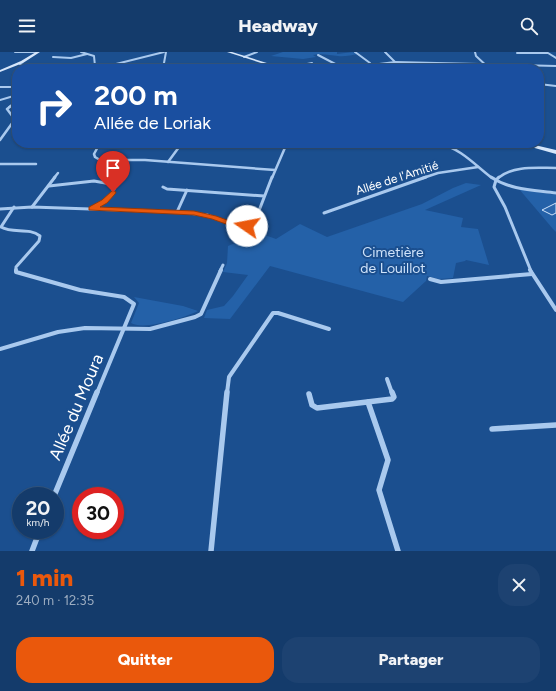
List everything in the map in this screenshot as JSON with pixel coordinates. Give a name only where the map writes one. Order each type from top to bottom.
[{"type":"street","points":[[15,52],[37,52]]},
{"type":"street","points":[[20,64],[37,52]]},
{"type":"street","points":[[81,52],[94,56],[95,64]]},
{"type":"street","points":[[113,64],[146,55],[165,52],[163,64]]},
{"type":"street","points":[[229,52],[267,64]]},
{"type":"street","points":[[244,57],[257,52]]},
{"type":"street","points":[[355,52],[370,64],[395,62],[466,64]]},
{"type":"street","points":[[385,52],[395,62]]},
{"type":"street","points":[[475,52],[476,56],[483,64]]},
{"type":"street","points":[[518,54],[548,53],[556,58]]},
{"type":"street","points":[[53,57],[71,58],[87,54]]},
{"type":"street","points":[[318,55],[333,64]]},
{"type":"street","points":[[307,64],[312,63]]},
{"type":"street","points":[[544,66],[556,66]]},
{"type":"street","points":[[0,71],[12,67]]},
{"type":"street","points":[[544,85],[555,86],[556,90]]},
{"type":"street","points":[[0,87],[12,87]]},
{"type":"street","points":[[0,100],[12,96]]},
{"type":"street","points":[[12,105],[7,109],[12,116]]},
{"type":"street","points":[[0,140],[12,123]]},
{"type":"street","points":[[97,148],[94,154],[95,157],[100,160],[168,162],[275,170]]},
{"type":"street","points":[[168,162],[178,148]]},
{"type":"street","points":[[0,209],[14,207],[92,208],[177,212],[207,215],[237,226],[247,226],[255,221],[285,148]]},
{"type":"street","points":[[458,148],[478,167],[505,185],[556,193]]},
{"type":"street","points":[[540,148],[556,152]]},
{"type":"street","points":[[0,164],[22,166],[36,164]]},
{"type":"street","name":"Allée de l'Amitié","points":[[324,212],[438,173],[478,167]]},
{"type":"street","points":[[556,168],[522,169],[500,176],[496,180],[494,187],[505,207],[532,274],[556,310]]},
{"type":"street","points":[[32,207],[58,173]]},
{"type":"street","points":[[49,186],[88,181],[111,184],[114,188],[110,197],[92,208]]},
{"type":"street","points":[[163,187],[167,189],[264,196]]},
{"type":"street","points":[[177,212],[187,190]]},
{"type":"street","name":"Allée du Moura","points":[[14,207],[1,227],[6,230],[36,233],[40,236],[39,241],[16,268],[16,272],[80,290],[130,300],[134,304],[58,487]]},
{"type":"street","points":[[0,349],[58,332],[85,328],[150,329],[195,317],[201,314],[223,265]]},
{"type":"street","points":[[430,279],[441,282],[532,274]]},
{"type":"street","points":[[211,551],[229,377],[273,313],[278,313],[329,328]]},
{"type":"street","points":[[309,394],[312,405],[317,408],[394,398],[387,379]]},
{"type":"street","points":[[368,402],[388,460],[379,490],[398,551]]},
{"type":"street","points":[[492,429],[556,425]]},
{"type":"street","points":[[32,551],[37,539]]},
{"type":"green space","points":[[283,52],[337,52],[337,54],[353,52],[358,54],[343,56],[316,54],[313,55],[316,57],[303,59],[271,56]]},
{"type":"green space","name":"Cimetière de Louillot","points":[[466,183],[481,185],[425,210],[463,218],[461,227],[478,229],[489,265],[466,260],[456,263],[453,278],[439,279],[427,276],[426,281],[403,302],[270,266],[230,319],[204,318],[207,310],[224,306],[248,275],[223,272],[227,263],[228,246],[259,233],[276,239],[300,224],[327,237],[422,204]]},
{"type":"green space","points":[[519,189],[556,195],[556,232],[553,229]]},
{"type":"green space","points":[[134,297],[183,306],[198,311],[184,317],[165,322],[137,325],[131,323],[139,303]]},
{"type":"building","points":[[556,203],[556,213],[552,215],[542,210]]},
{"type":"route","points":[[113,192],[110,197],[92,208],[194,213],[214,217],[237,226],[247,226]]}]
